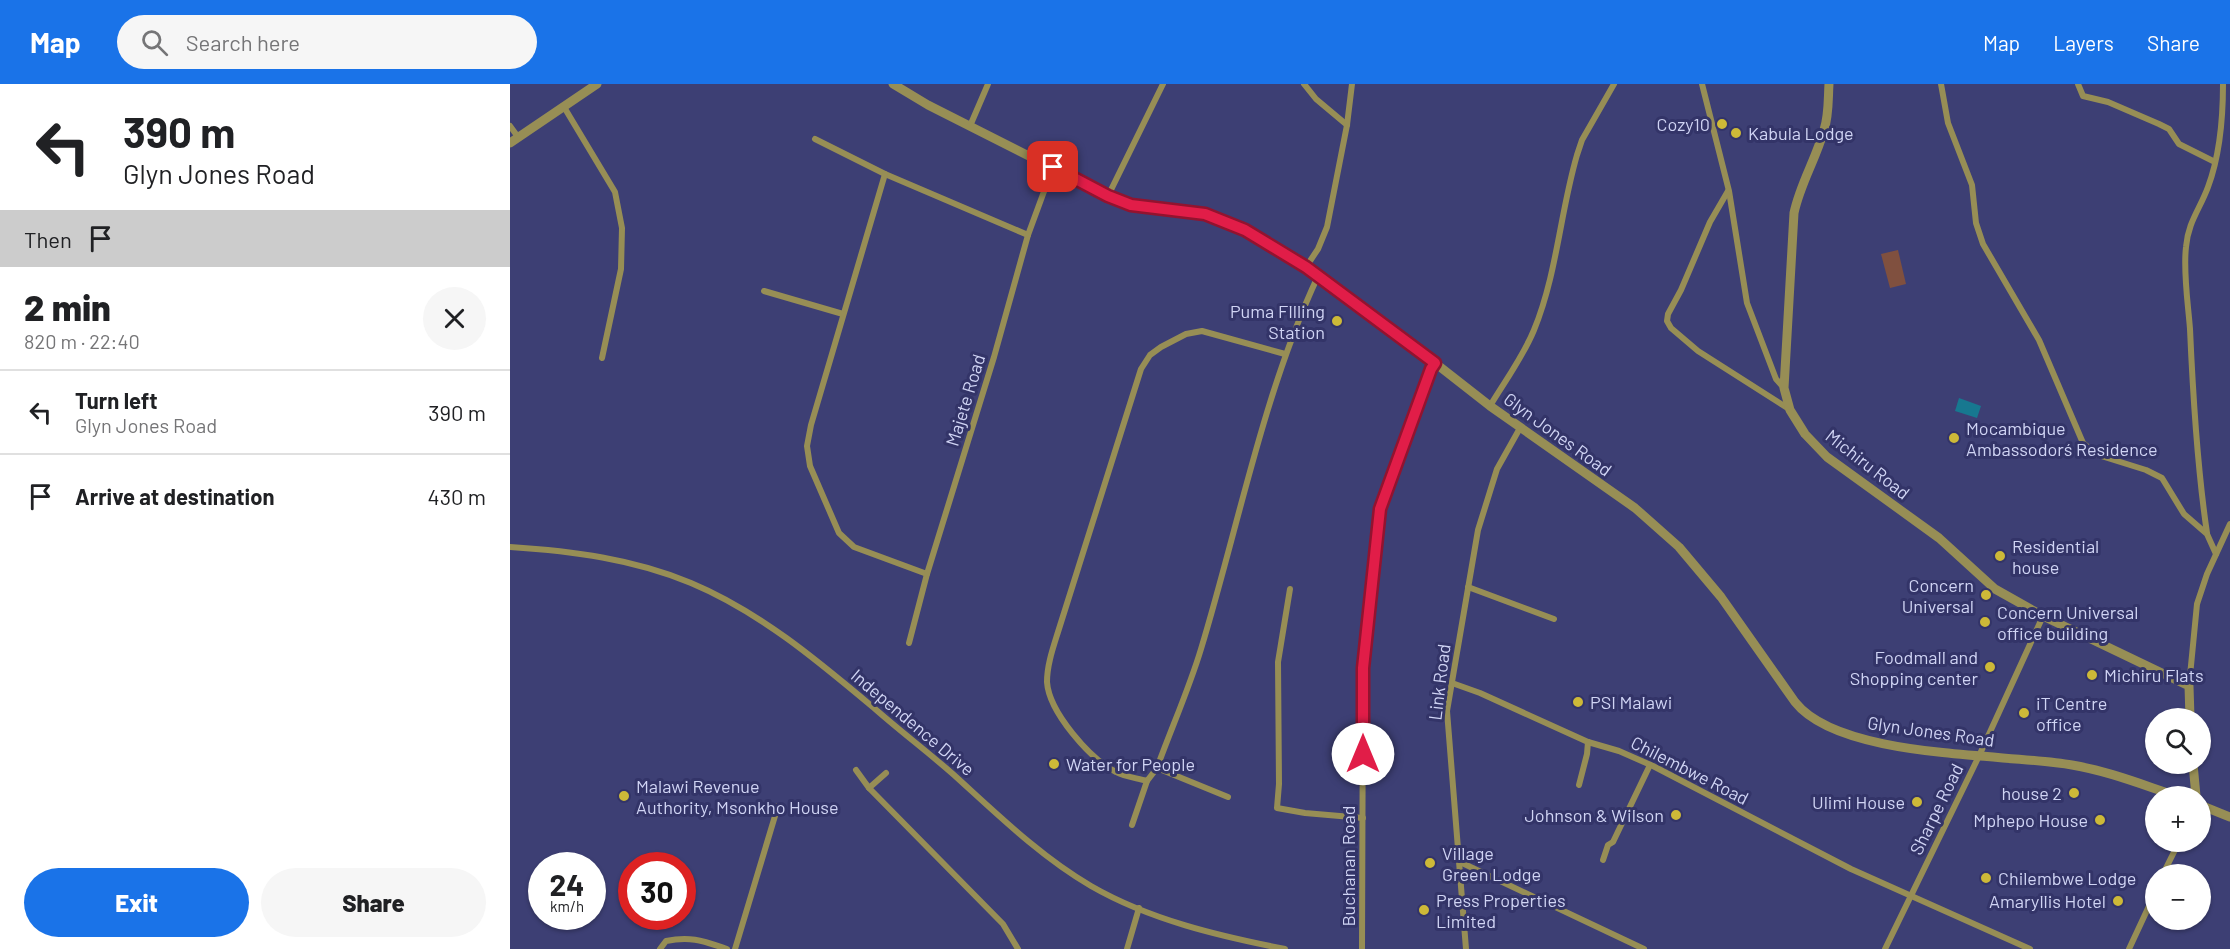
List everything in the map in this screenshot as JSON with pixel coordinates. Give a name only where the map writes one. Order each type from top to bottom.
[{"type":"street","points":[[510,126],[514,140],[597,84]]},
{"type":"street","name":"Glyn Jones Road","points":[[893,84],[1108,196],[1131,205],[1205,214],[1229,222],[1306,267],[1520,428],[1635,508],[1679,547],[1721,597],[1790,696],[1811,718],[1849,735],[1942,753],[2051,762],[2085,768],[2145,786]]},
{"type":"street","points":[[970,126],[988,84]]},
{"type":"street","points":[[1108,196],[1163,84]]},
{"type":"street","points":[[1304,84],[1316,99],[1347,125]]},
{"type":"street","points":[[1306,267],[1318,249],[1327,227],[1347,125],[1352,84]]},
{"type":"street","points":[[1490,406],[1534,332],[1552,273],[1577,155],[1582,140],[1614,84]]},
{"type":"street","points":[[1702,84],[1729,190],[1748,303],[1776,379],[1784,388]]},
{"type":"street","name":"Michiru Road","points":[[1829,84],[1824,132],[1794,213],[1784,388],[1790,410],[1805,434],[1827,457],[1939,538],[1995,589],[2043,616],[2189,686]]},
{"type":"street","points":[[1941,84],[1948,123],[1972,185],[1976,224],[1983,243],[2039,340],[2083,443],[2098,455],[2146,470],[2162,478],[2184,514],[2207,534]]},
{"type":"street","points":[[2078,84],[2084,96],[2108,102],[2169,129],[2179,144],[2215,162]]},
{"type":"street","points":[[2216,554],[2207,534],[2201,498],[2192,379],[2186,247],[2191,219],[2207,188],[2220,140],[2223,84]]},
{"type":"street","points":[[564,107],[615,192],[622,228],[621,269],[602,358]]},
{"type":"street","points":[[815,139],[885,174],[1028,235]]},
{"type":"street","name":"Majete Road","points":[[909,643],[927,574],[984,390],[1028,235],[1053,167]]},
{"type":"street","points":[[885,174],[811,425],[807,446],[810,466],[839,533],[854,547],[927,574]]},
{"type":"street","points":[[1729,190],[1710,222],[1681,290],[1668,314],[1667,321],[1671,328],[1698,351],[1790,410]]},
{"type":"street","points":[[1132,825],[1147,781],[1157,768],[1200,651],[1272,393],[1298,319],[1318,276]]},
{"type":"street","points":[[764,291],[843,314]]},
{"type":"street","points":[[1147,781],[1115,772],[1074,739],[1053,702],[1047,683],[1049,662],[1141,369],[1150,355],[1161,347],[1186,334],[1203,331],[1285,354]]},
{"type":"street","name":"Buchanan Road","points":[[1362,949],[1363,668],[1380,509],[1435,363]]},
{"type":"street","name":"Link Road","points":[[1466,949],[1447,711],[1478,530],[1497,469],[1520,428]]},
{"type":"street","points":[[2190,708],[2189,686],[2197,604],[2230,524]]},
{"type":"street","name":"Independence Drive","points":[[510,547],[560,550],[623,561],[691,583],[740,607],[828,669],[1052,859],[1091,886],[1139,908],[1201,930],[1265,947],[1284,949]]},
{"type":"street","points":[[1468,587],[1554,619]]},
{"type":"street","points":[[1290,589],[1278,662],[1279,784],[1277,808],[1363,818]]},
{"type":"street","name":"Sharpe Road","points":[[1885,949],[1979,756],[2043,616]]},
{"type":"street","name":"Chilembwe Road","points":[[1452,683],[1480,693],[1588,742],[1619,751],[1650,765],[1851,869],[2030,949]]},
{"type":"street","points":[[1579,785],[1588,742]]},
{"type":"street","points":[[1603,860],[1608,845],[1613,842],[1650,765]]},
{"type":"street","points":[[1157,768],[1228,797]]},
{"type":"street","points":[[856,770],[869,788],[1003,924],[1018,949]]},
{"type":"street","points":[[869,788],[886,773]]},
{"type":"street","points":[[735,949],[778,806]]},
{"type":"street","points":[[2211,809],[2230,817]]},
{"type":"street","points":[[1460,862],[1644,949]]},
{"type":"street","points":[[1126,949],[1139,908]]},
{"type":"street","points":[[2129,949],[2145,915]]},
{"type":"street","points":[[660,949],[666,941],[681,938],[696,939],[727,949]]},
{"type":"shaded area","points":[[1898,250],[1906,284],[1890,288],[1881,254]]},
{"type":"water","points":[[1959,398],[1981,406],[1977,418],[1955,411]]},
{"type":"place","name":"Cozy10","points":[[1722,124]]},
{"type":"place","name":"Kabula Lodge","points":[[1736,133]]},
{"type":"place","name":"Puma FIlling Station","points":[[1337,321]]},
{"type":"place","name":"Mocambique Ambassodorś Residence","points":[[1954,438]]},
{"type":"place","name":"Residential house","points":[[2000,556]]},
{"type":"place","name":"Concern Universal","points":[[1986,595]]},
{"type":"place","name":"Concern Universal office building","points":[[1985,622]]},
{"type":"place","name":"Foodmall and Shopping center","points":[[1990,667]]},
{"type":"place","name":"Michiru Flats","points":[[2092,675]]},
{"type":"place","name":"PSI Malawi","points":[[1578,702]]},
{"type":"place","name":"iT Centre office","points":[[2024,713]]},
{"type":"place","name":"Water for People","points":[[1054,764]]},
{"type":"place","name":"house 2","points":[[2074,793]]},
{"type":"place","name":"Malawi Revenue Authority, Msonkho House","points":[[624,796]]},
{"type":"place","name":"Ulimi House","points":[[1917,802]]},
{"type":"place","name":"Johnson & Wilson","points":[[1676,815]]},
{"type":"place","name":"Mphepo House","points":[[2100,820]]},
{"type":"place","name":"Village Green Lodge","points":[[1430,863]]},
{"type":"place","name":"Chilembwe Lodge","points":[[1986,878]]},
{"type":"place","name":"Amaryllis Hotel","points":[[2118,901]]},
{"type":"place","name":"Press Properties Limited","points":[[1424,910]]},
{"type":"route","points":[[1053,167],[1108,196],[1131,205],[1205,214],[1245,230],[1306,267],[1375,316],[1435,363],[1380,509],[1363,668],[1363,754]]}]
